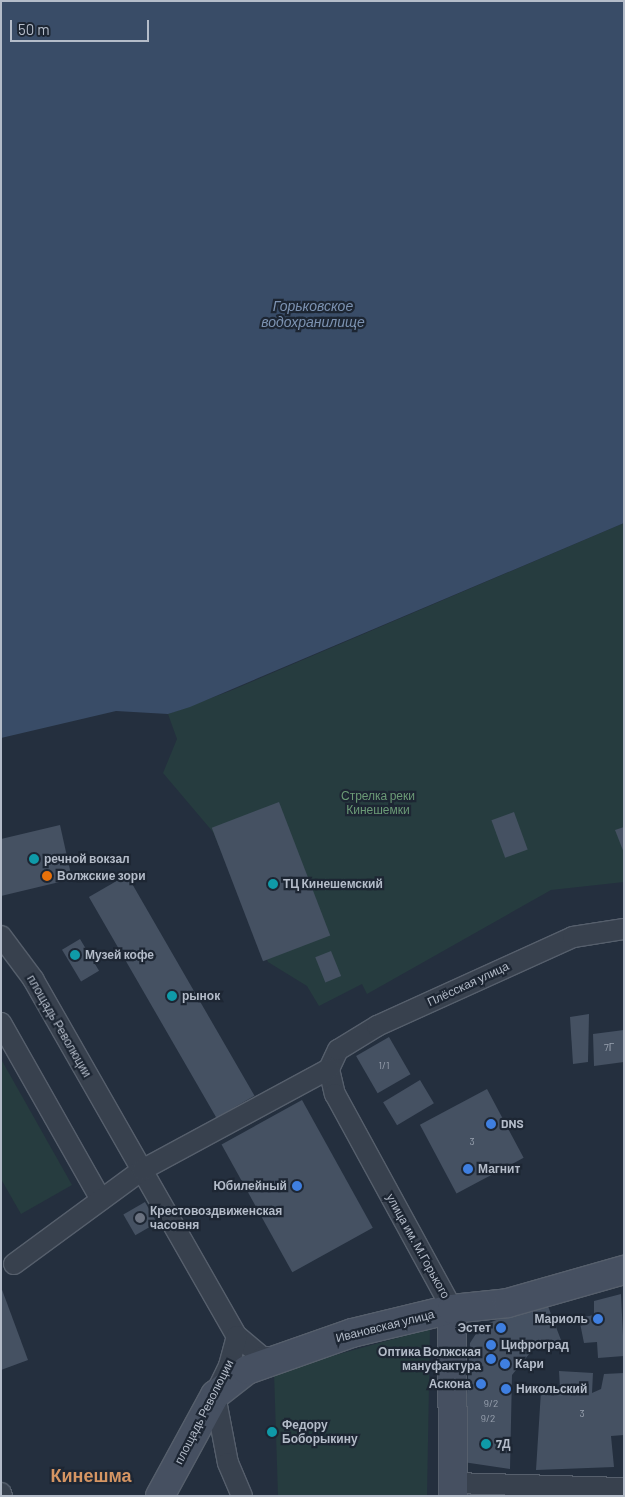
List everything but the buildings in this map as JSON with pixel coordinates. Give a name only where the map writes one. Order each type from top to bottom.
[{"type":"street","name":"Плёсская улица","points":[[329,1069],[338,1050],[377,1026],[573,937],[624,929]]},
{"type":"street","name":"площадь Революции","points":[[1,936],[32,979],[237,1336],[229,1366],[160,1496]]},
{"type":"street","points":[[1,1023],[101,1200]]},
{"type":"street","points":[[14,1264],[142,1170],[329,1069]]},
{"type":"street","name":"улица им. М.Горького","points":[[329,1069],[335,1094],[452,1310],[454,1490]]},
{"type":"street","name":"Ивановская улица","points":[[215,1394],[241,1374],[278,1357],[352,1334],[452,1310],[508,1303],[624,1270]]},
{"type":"street","points":[[237,1336],[262,1357],[278,1357]]},
{"type":"street","points":[[215,1394],[228,1463],[242,1496]]},
{"type":"street","points":[[454,1490],[624,1488]]},
{"type":"green space","name":"Стрелка реки Кинешемки","points":[[624,523],[624,882],[551,890],[367,994],[362,984],[319,1006],[307,986],[268,962],[213,832],[163,773],[177,739],[168,714],[230,691]]},
{"type":"green space","points":[[1,1059],[72,1185],[21,1214],[1,1179]]},
{"type":"green space","points":[[430,1329],[427,1496],[278,1496],[274,1372]]},
{"type":"water","name":"Горьковское водохранилище","points":[[1,1],[624,1],[624,523],[190,707],[168,714],[116,711],[1,738]]},
{"type":"place","name":"речной вокзал","points":[[34,859]]},
{"type":"place","name":"Волжские зори","points":[[47,876]]},
{"type":"place","name":"ТЦ Кинешемский","points":[[273,884]]},
{"type":"place","name":"Музей кофе","points":[[75,955]]},
{"type":"place","name":"рынок","points":[[172,996]]},
{"type":"place","name":"DNS","points":[[491,1124]]},
{"type":"place","name":"Магнит","points":[[468,1169]]},
{"type":"place","name":"Юбилейный","points":[[297,1186]]},
{"type":"place","name":"Крестовоздвиженская часовня","points":[[140,1218]]},
{"type":"place","name":"Мариоль","points":[[598,1319]]},
{"type":"place","name":"Эстет","points":[[501,1328]]},
{"type":"place","name":"Цифроград","points":[[491,1345]]},
{"type":"place","name":"Оптика Волжская мануфактура","points":[[491,1359]]},
{"type":"place","name":"Кари","points":[[505,1364]]},
{"type":"place","name":"Аскона","points":[[481,1384]]},
{"type":"place","name":"Никольский","points":[[506,1389]]},
{"type":"place","name":"Федору Боборыкину","points":[[272,1432]]},
{"type":"place","name":"7Д","points":[[486,1444]]},
{"type":"district","name":"Кинешма","points":[[91,1475]]}]
